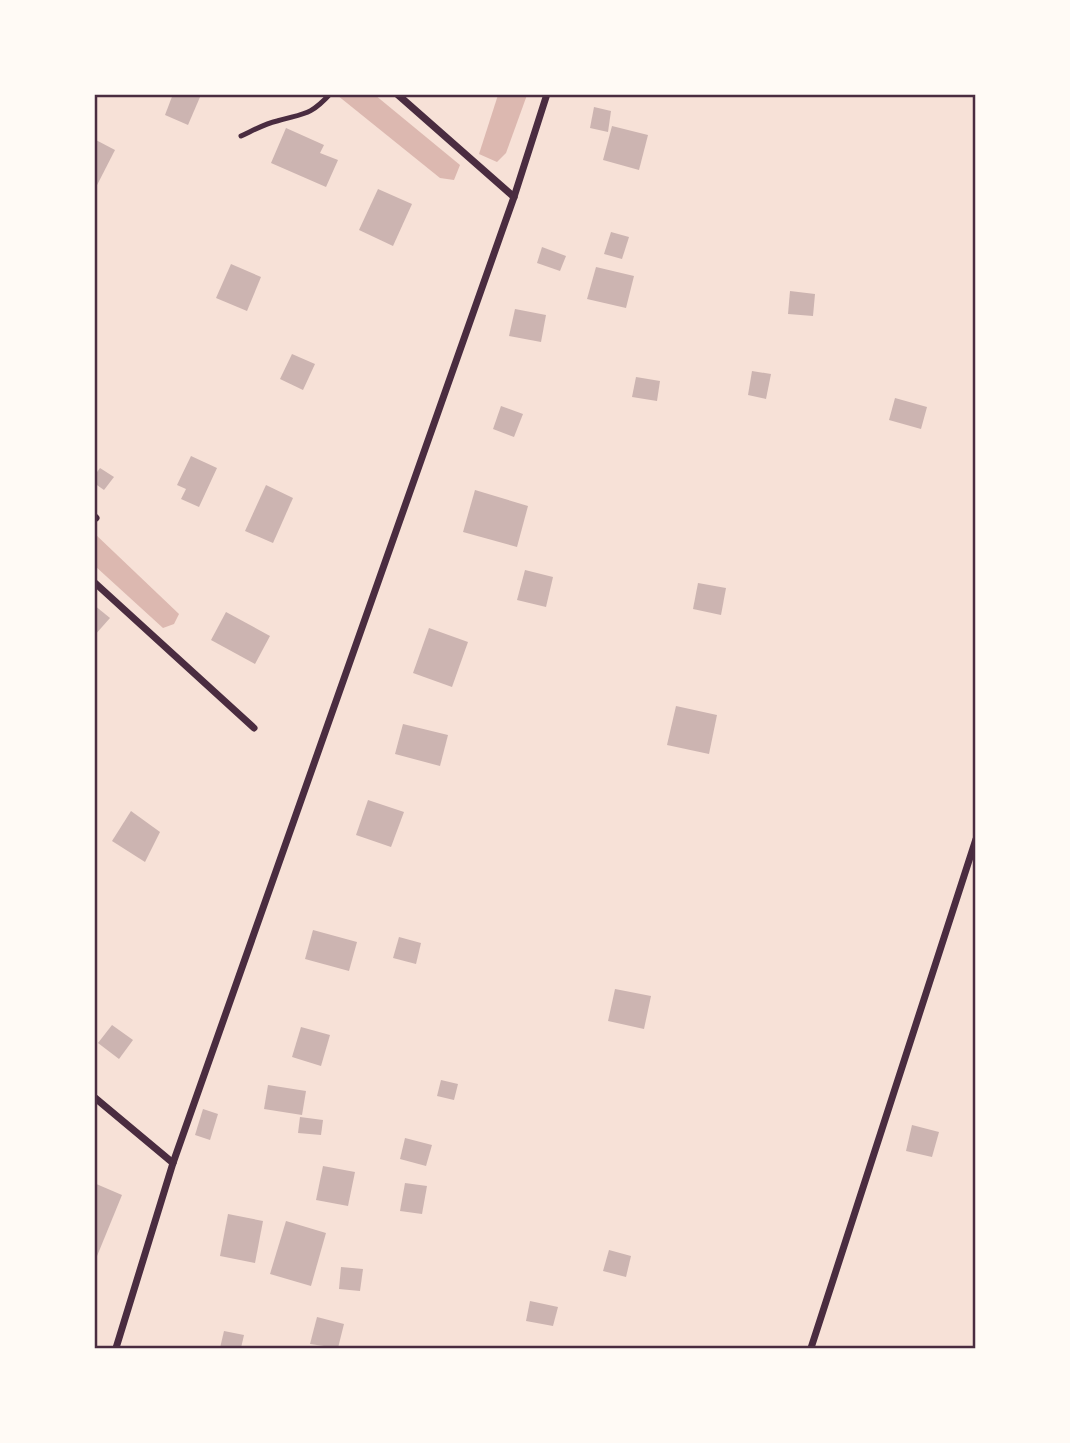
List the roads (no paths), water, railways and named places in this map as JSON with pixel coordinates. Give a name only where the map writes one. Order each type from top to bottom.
[{"type":"street","points":[[397,94],[514,197]]},
{"type":"street","points":[[116,1349],[173,1163],[514,197],[547,94]]},
{"type":"street","points":[[94,582],[254,728]]},
{"type":"street","points":[[811,1349],[975,839]]},
{"type":"street","points":[[94,1097],[173,1163]]},
{"type":"lane","points":[[241,136],[275,121],[316,110],[330,94]]}]
